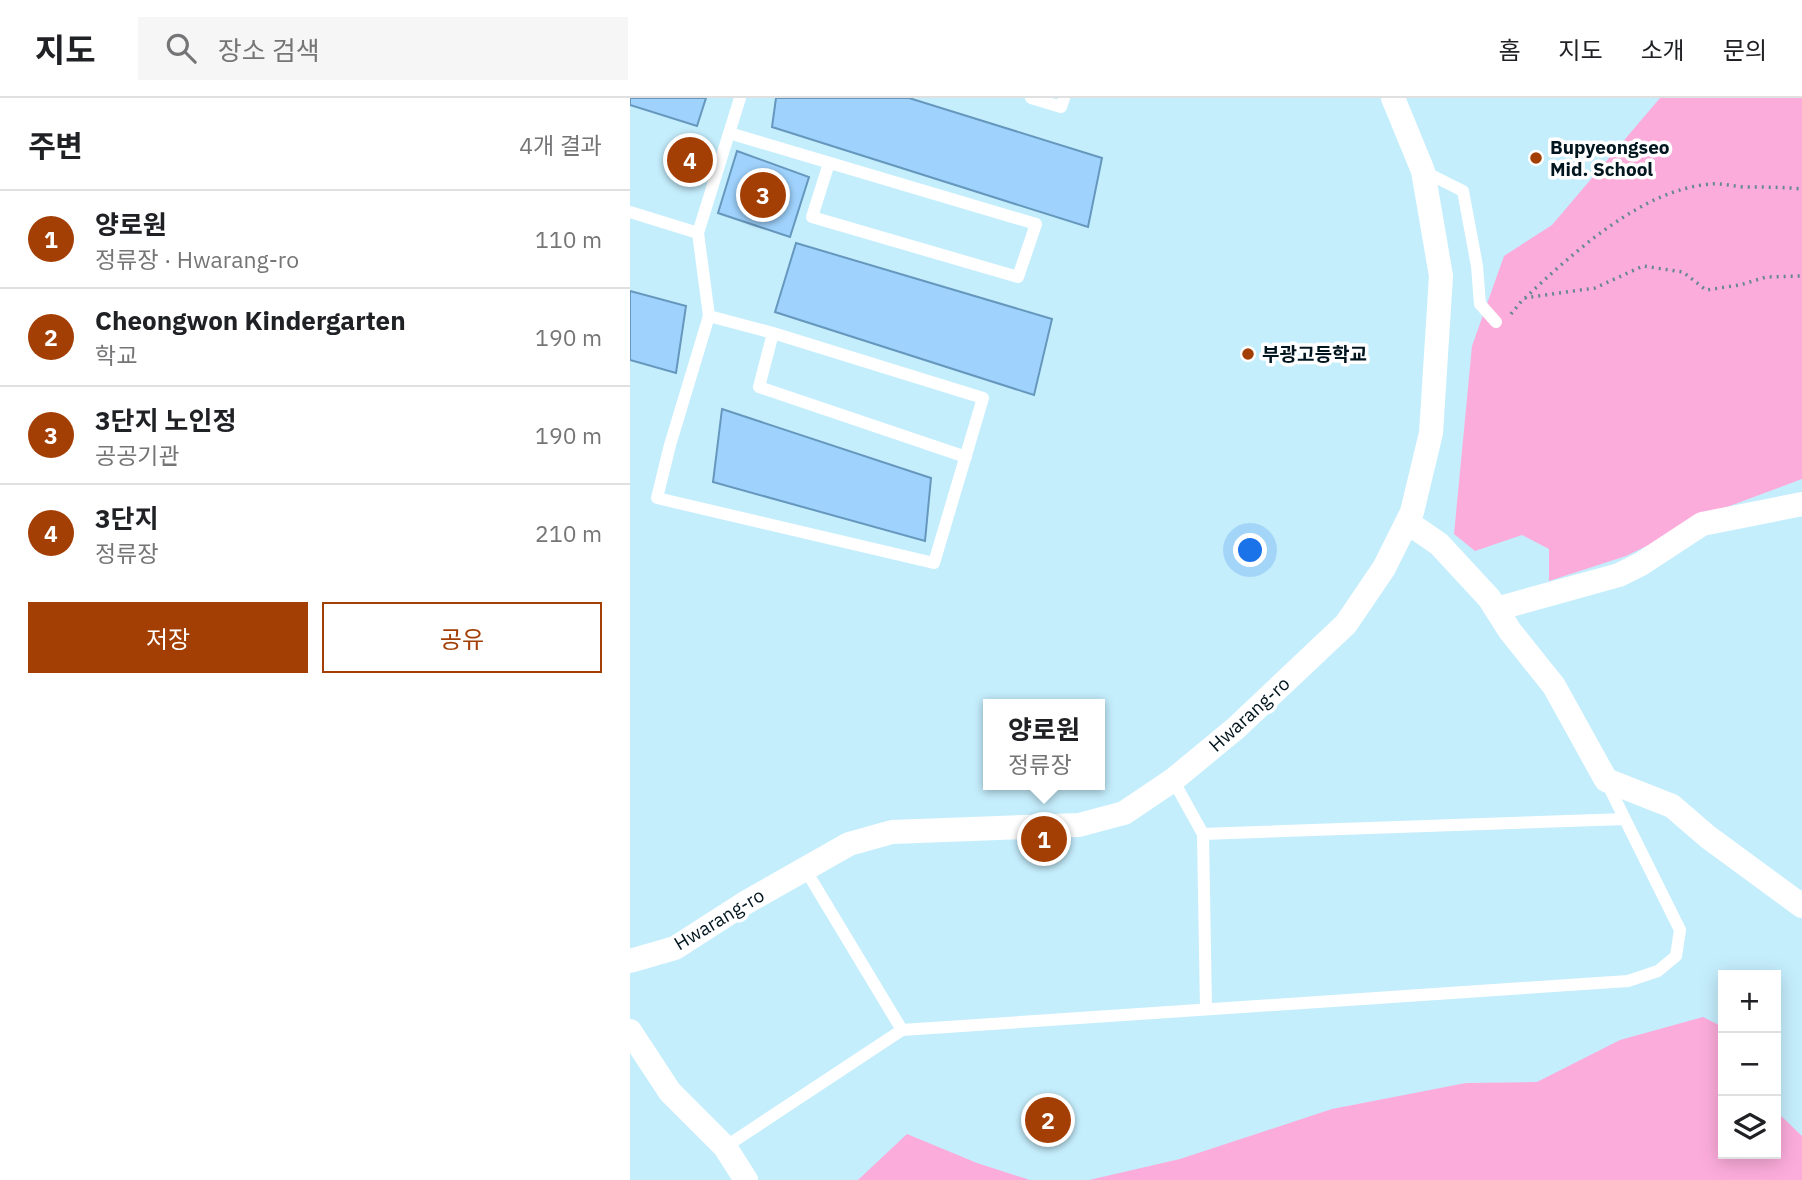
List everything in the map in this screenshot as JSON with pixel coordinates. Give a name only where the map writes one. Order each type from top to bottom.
[{"type":"street","name":"Hwarang-ro","points":[[630,961],[675,948],[745,903],[849,844],[892,832],[1079,825],[1124,813],[1173,780],[1236,728],[1346,624],[1384,568],[1412,512],[1431,433],[1441,276],[1423,171],[1393,98]]},
{"type":"street","points":[[1496,609],[1619,575],[1642,564],[1702,524],[1802,505]]},
{"type":"street","points":[[1407,522],[1439,544],[1489,598],[1554,686],[1606,780],[1672,806],[1708,837],[1802,906]]},
{"type":"street","points":[[630,1031],[670,1092],[725,1147],[747,1180]]},
{"type":"lane","points":[[709,316],[983,398],[934,563],[657,498],[709,316],[698,233],[740,98]]},
{"type":"lane","points":[[1031,98],[1061,107],[1065,98]]},
{"type":"lane","points":[[729,133],[1036,224],[1018,277],[812,217],[829,163]]},
{"type":"lane","points":[[1423,171],[1463,191],[1477,267],[1480,304],[1496,322]]},
{"type":"lane","points":[[630,212],[698,233]]},
{"type":"lane","points":[[773,333],[759,387],[966,457]]},
{"type":"lane","points":[[1173,780],[1203,834],[1206,1009]]},
{"type":"lane","points":[[725,1147],[902,1030],[1628,981],[1658,971],[1676,956],[1680,930],[1606,780]]},
{"type":"lane","points":[[1203,834],[1625,819]]},
{"type":"lane","points":[[805,869],[902,1030]]},
{"type":"path","points":[[1496,322],[1513,313],[1524,298],[1584,245],[1640,208],[1672,193],[1710,184],[1802,189]]},
{"type":"path","points":[[1524,298],[1595,288],[1643,266],[1683,272],[1706,290],[1740,285],[1766,277],[1802,276]]},
{"type":"shaded area","points":[[1660,98],[1802,98],[1802,479],[1727,507],[1626,556],[1549,581],[1549,549],[1522,535],[1475,551],[1454,534],[1472,346],[1504,256],[1552,225]]},
{"type":"shaded area","points":[[1703,1017],[1718,1024],[1718,1159],[1781,1159],[1781,1116],[1802,1136],[1802,1180],[1089,1180],[1180,1159],[1332,1109],[1466,1083],[1537,1082],[1620,1040]]},
{"type":"shaded area","points":[[907,1134],[977,1163],[1030,1180],[858,1180]]},
{"type":"building","points":[[630,98],[706,98],[697,126],[630,105]]},
{"type":"building","points":[[776,98],[909,98],[1102,158],[1088,227],[772,127]]},
{"type":"building","points":[[737,151],[809,177],[790,237],[718,213]]},
{"type":"building","points":[[796,243],[1052,319],[1034,395],[775,312]]},
{"type":"building","points":[[630,291],[686,306],[676,373],[630,360]]},
{"type":"building","points":[[722,409],[931,478],[925,541],[713,482]]},
{"type":"place","name":"Bupyeongseo Mid. School","points":[[1536,158]]},
{"type":"place","name":"3단지","points":[[690,160]]},
{"type":"place","name":"3단지 노인정","points":[[763,195]]},
{"type":"place","name":"부광고등학교","points":[[1248,354]]},
{"type":"place","name":"양로원","points":[[1044,839]]},
{"type":"place","name":"Cheongwon Kindergarten","points":[[1048,1120]]}]
